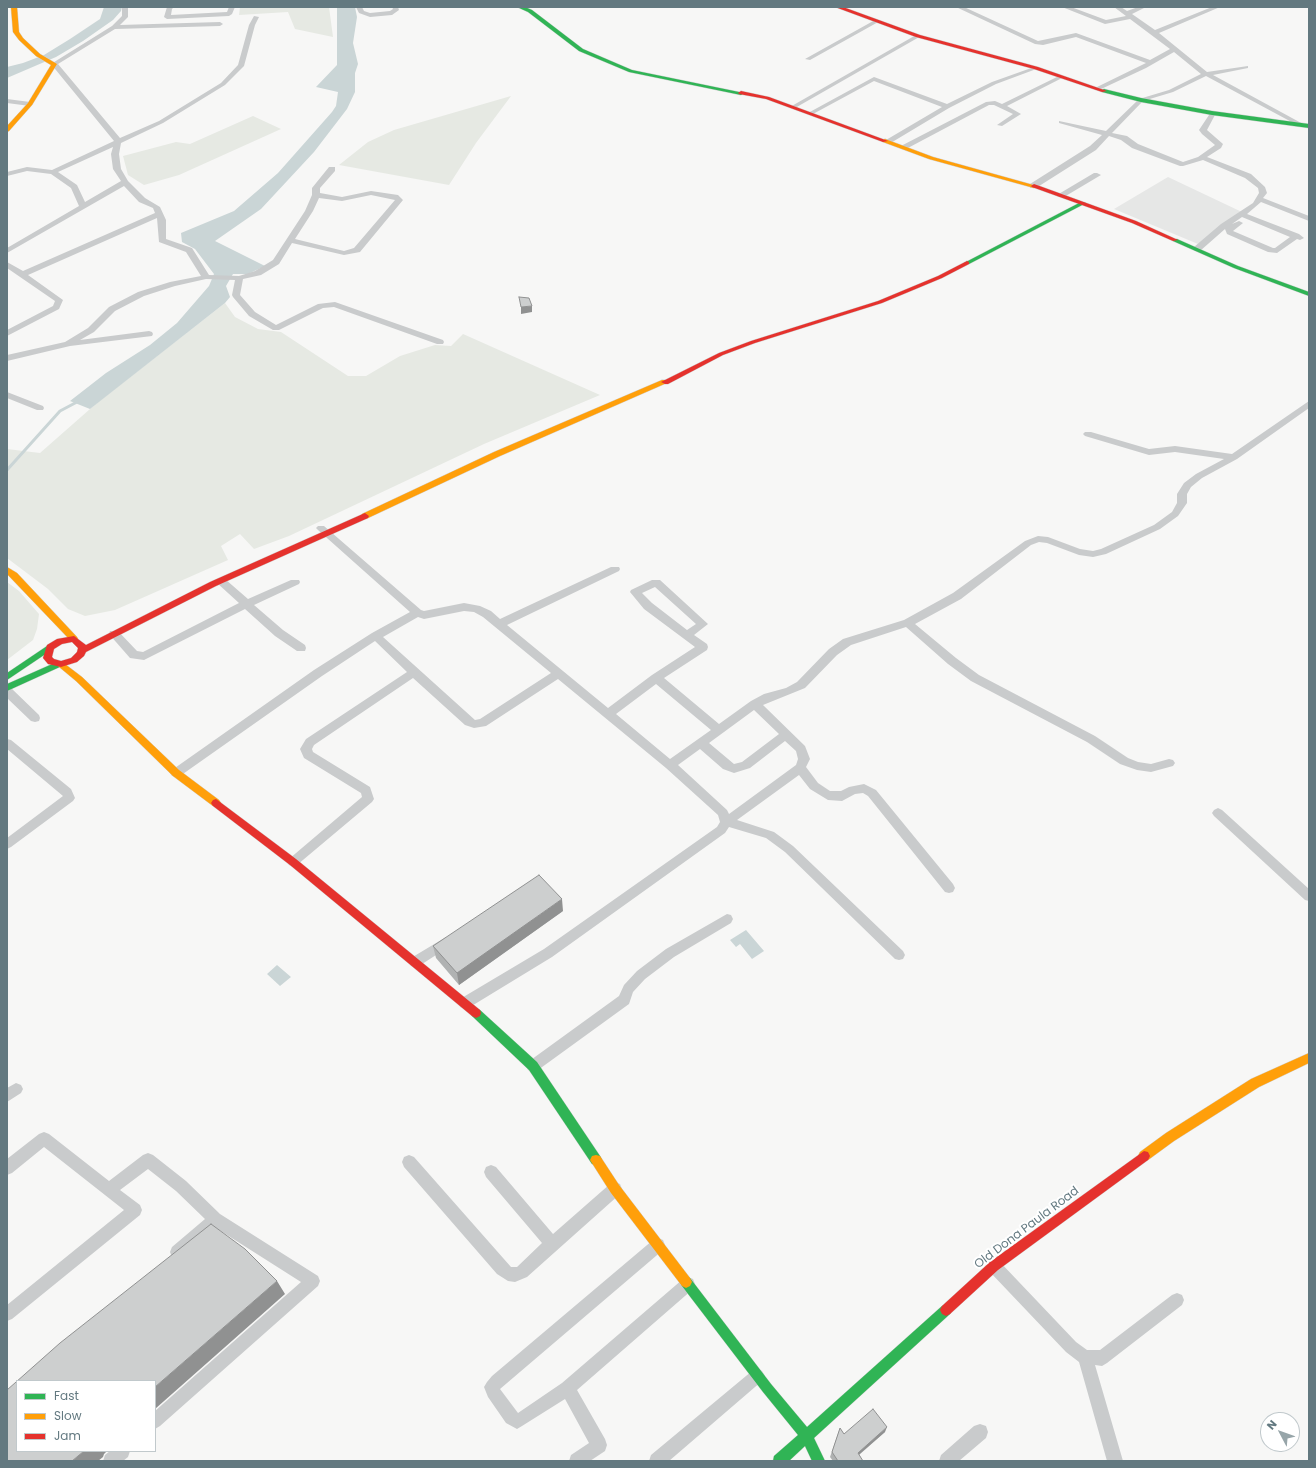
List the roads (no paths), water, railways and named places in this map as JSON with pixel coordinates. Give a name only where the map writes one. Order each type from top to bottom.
[{"type":"street","points":[[14,7],[16,32],[21,39],[38,55],[52,63],[118,141]]},
{"type":"street","points":[[7,130],[30,104],[52,63],[114,27],[125,17],[125,7]]},
{"type":"street","points":[[171,7],[169,8],[167,17],[229,14],[232,7]]},
{"type":"street","points":[[359,7],[360,12],[370,15],[392,13],[396,10],[395,7]]},
{"type":"street","points":[[520,7],[530,11],[580,50],[631,71],[767,98],[931,158],[1033,186],[1073,199],[1134,222],[1236,267],[1309,294]]},
{"type":"street","points":[[838,7],[918,36],[1036,68],[1096,89],[1141,100],[1213,113],[1305,126]]},
{"type":"street","points":[[960,7],[1037,43],[1043,43],[1076,35],[1151,63]]},
{"type":"street","points":[[1065,7],[1105,22],[1129,16],[1143,7]]},
{"type":"street","points":[[1116,7],[1154,33],[1206,74],[1305,126]]},
{"type":"street","points":[[1154,33],[1217,7]]},
{"type":"street","points":[[53,172],[161,122],[223,84],[241,66],[252,25],[256,17]]},
{"type":"street","points":[[808,59],[877,21]]},
{"type":"street","points":[[114,27],[220,24]]},
{"type":"street","points":[[793,107],[918,36]]},
{"type":"street","points":[[1096,89],[1151,63],[1174,49]]},
{"type":"street","points":[[1033,186],[1093,148],[1141,100],[1171,91],[1206,74],[1246,67]]},
{"type":"street","points":[[889,142],[947,106],[994,83],[1036,68]]},
{"type":"street","points":[[1002,106],[1061,77]]},
{"type":"street","points":[[811,113],[874,79],[947,106]]},
{"type":"street","points":[[7,101],[30,104]]},
{"type":"street","points":[[903,148],[988,103],[995,102],[1018,114],[1000,125]]},
{"type":"street","points":[[1202,158],[1201,156],[1219,144],[1204,133],[1203,130],[1213,113]]},
{"type":"street","points":[[1061,122],[1126,139],[1135,146],[1183,164],[1202,158],[1252,178],[1261,187],[1263,193],[1256,204],[1244,215],[1229,230],[1230,232],[1271,250],[1277,251],[1298,237],[1244,215]]},
{"type":"street","points":[[118,141],[115,154],[117,170],[125,182],[142,200],[156,207],[162,220],[162,240],[189,250],[206,277]]},
{"type":"street","points":[[7,174],[27,169],[53,172],[74,187],[83,206]]},
{"type":"street","points":[[68,344],[91,330],[112,309],[141,294],[173,284],[206,277],[239,278],[258,273],[276,262],[309,211],[316,195],[316,188],[332,169]]},
{"type":"street","points":[[1061,195],[1097,174]]},
{"type":"street","points":[[7,252],[125,182]]},
{"type":"street","points":[[291,240],[344,253],[357,250],[399,200],[396,197],[371,193],[342,199],[316,195]]},
{"type":"street","points":[[696,356],[876,298],[933,273],[1073,199]]},
{"type":"street","points":[[1259,199],[1309,218]]},
{"type":"street","points":[[141,610],[209,576],[324,531],[497,454],[654,387],[721,354],[753,342],[880,302],[940,277],[1084,203]]},
{"type":"street","points":[[1197,249],[1224,226],[1258,209]]},
{"type":"street","points":[[24,274],[159,214]]},
{"type":"street","points":[[7,264],[24,274],[59,300],[56,307],[7,333]]},
{"type":"street","points":[[239,278],[236,295],[252,314],[276,328],[321,306],[335,304],[367,314],[440,342]]},
{"type":"street","points":[[7,358],[68,344],[149,334]]},
{"type":"street","points":[[7,395],[40,408]]},
{"type":"street","points":[[670,765],[755,704],[768,697],[789,691],[801,685],[833,652],[847,642],[908,623],[957,596],[1028,543],[1038,539],[1048,540],[1079,552],[1093,554],[1103,552],[1157,527],[1175,514],[1182,504],[1182,494],[1187,485],[1199,476],[1234,457],[1309,404]]},
{"type":"street","points":[[7,688],[60,664],[69,663],[80,654],[114,634],[221,580],[324,531],[473,456],[586,406]]},
{"type":"street","points":[[1088,434],[1149,452],[1175,449],[1234,457]]},
{"type":"street","points":[[324,531],[416,613],[424,615],[464,607],[476,609],[487,614],[670,765],[723,814],[726,822]]},
{"type":"street","points":[[500,624],[615,569]]},
{"type":"street","points":[[7,570],[14,575],[78,639],[81,644],[79,678]]},
{"type":"street","points":[[221,580],[279,634],[300,648]]},
{"type":"street","points":[[114,634],[134,655],[144,656],[246,604],[295,582]]},
{"type":"street","points":[[608,714],[656,678],[703,647],[648,606],[635,592],[656,582],[702,624],[687,635]]},
{"type":"street","points":[[49,611],[53,639],[47,658],[51,662],[60,664],[79,678],[176,773],[293,862],[465,1003],[533,1066],[615,1189],[757,1376],[807,1436],[819,1461]]},
{"type":"street","points":[[176,773],[318,673],[376,636],[416,613]]},
{"type":"street","points":[[908,623],[952,661],[975,678],[1091,739],[1124,761],[1137,766],[1151,768],[1169,763]]},
{"type":"street","points":[[376,636],[469,722],[474,724],[482,723],[559,673]]},
{"type":"street","points":[[7,677],[53,639],[78,639]]},
{"type":"street","points":[[293,862],[368,799],[366,790],[308,755],[306,749],[310,742],[414,672]]},
{"type":"street","points":[[656,678],[719,730]]},
{"type":"street","points":[[7,691],[35,718]]},
{"type":"street","points":[[465,1003],[548,953],[721,830],[726,822],[800,768],[804,759],[801,749],[755,704]]},
{"type":"street","points":[[701,743],[727,766],[734,769],[746,765],[786,734]]},
{"type":"street","points":[[7,743],[67,792],[69,798],[7,844]]},
{"type":"street","points":[[800,768],[814,786],[828,795],[842,796],[853,790],[864,788],[872,793],[949,888]]},
{"type":"street","points":[[1218,813],[1309,896]]},
{"type":"street","points":[[726,822],[754,829],[770,836],[789,849],[899,955]]},
{"type":"street","points":[[533,1066],[624,1000],[628,989],[641,976],[664,958],[728,919]]},
{"type":"street","points":[[415,962],[454,937]]},
{"type":"street","name":"Old Dona Paula Road","points":[[779,1461],[994,1266],[1170,1137],[1254,1083],[1309,1058]]},
{"type":"street","points":[[7,1168],[44,1139],[135,1210],[7,1314]]},
{"type":"street","points":[[109,1190],[148,1160],[181,1186],[215,1219],[313,1281],[156,1421]]},
{"type":"street","points":[[409,1162],[502,1269],[508,1274],[515,1275],[522,1272],[615,1189]]},
{"type":"street","points":[[491,1172],[552,1244]]},
{"type":"street","points":[[167,1261],[215,1219]]},
{"type":"street","points":[[658,1245],[497,1381],[492,1387],[493,1392],[511,1418],[517,1421],[524,1418],[567,1388],[688,1284]]},
{"type":"street","points":[[994,1266],[1071,1347],[1085,1357],[1102,1358],[1177,1300]]},
{"type":"street","points":[[1085,1357],[1115,1461]]},
{"type":"street","points":[[656,1461],[757,1376]]},
{"type":"street","points":[[567,1388],[599,1445],[577,1461]]},
{"type":"street","points":[[947,1461],[980,1432]]},
{"type":"street","points":[[111,1461],[121,1452]]},
{"type":"waterway","points":[[7,470],[60,411],[77,402]]}]
